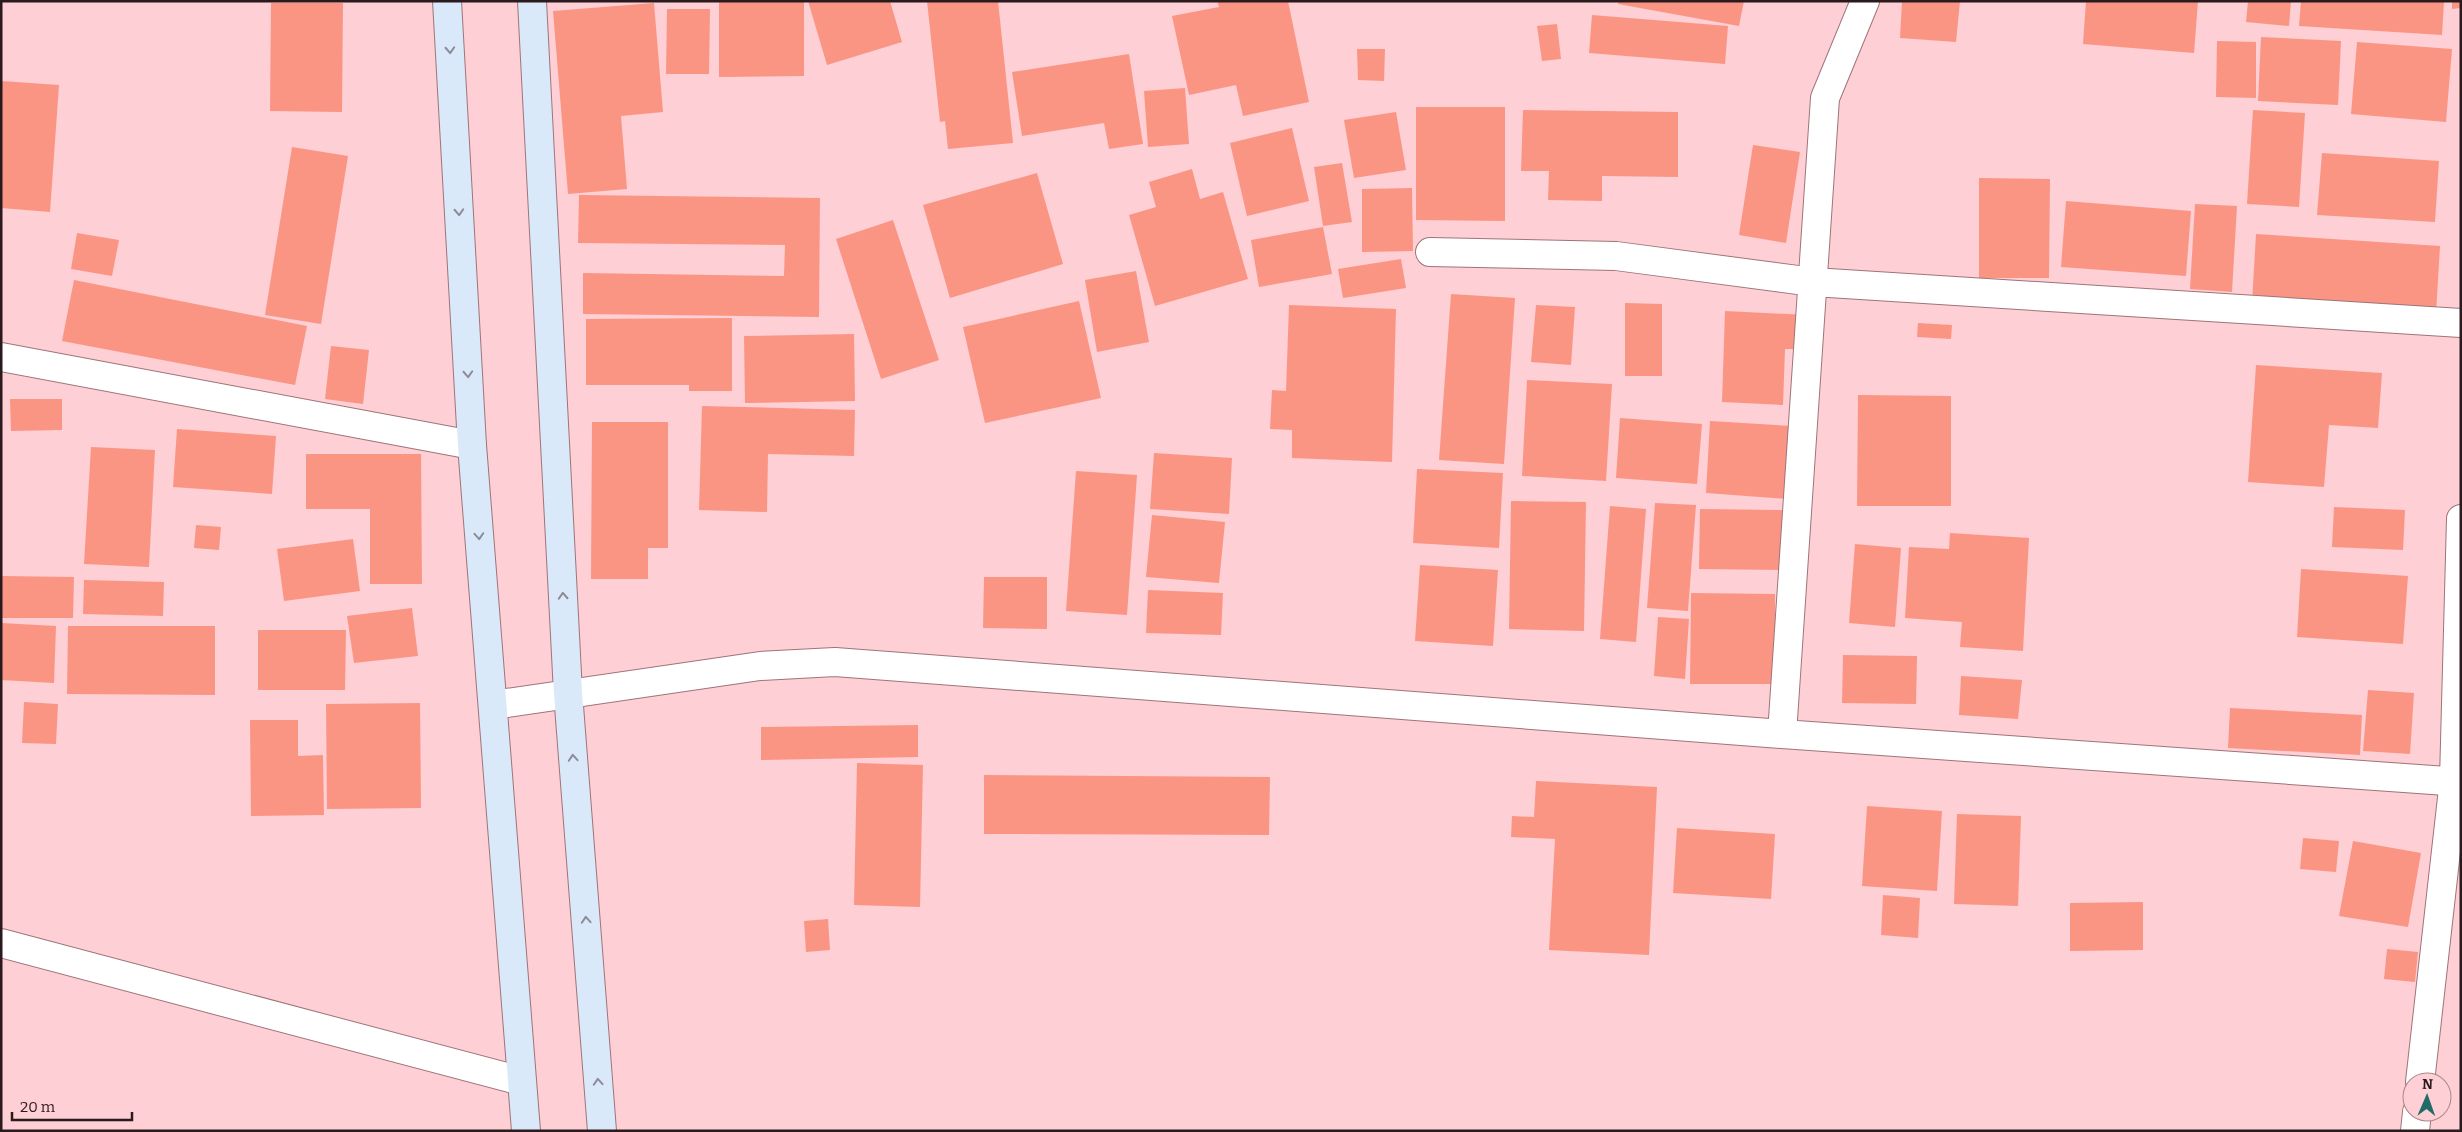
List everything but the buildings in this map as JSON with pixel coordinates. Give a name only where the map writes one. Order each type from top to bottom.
[{"type":"street","points":[[447,1],[472,445],[526,1131]]},
{"type":"street","points":[[1782,734],[1825,98],[1865,1]]},
{"type":"street","points":[[536,2],[568,693],[602,1131]]},
{"type":"street","points":[[1430,252],[1616,256],[1813,282],[2461,323]]},
{"type":"street","points":[[1,357],[472,445]]},
{"type":"street","points":[[2421,1072],[2457,781],[2461,519]]},
{"type":"street","points":[[492,705],[760,666],[835,662],[1782,734],[2457,781]]},
{"type":"street","points":[[1,943],[521,1081]]}]
